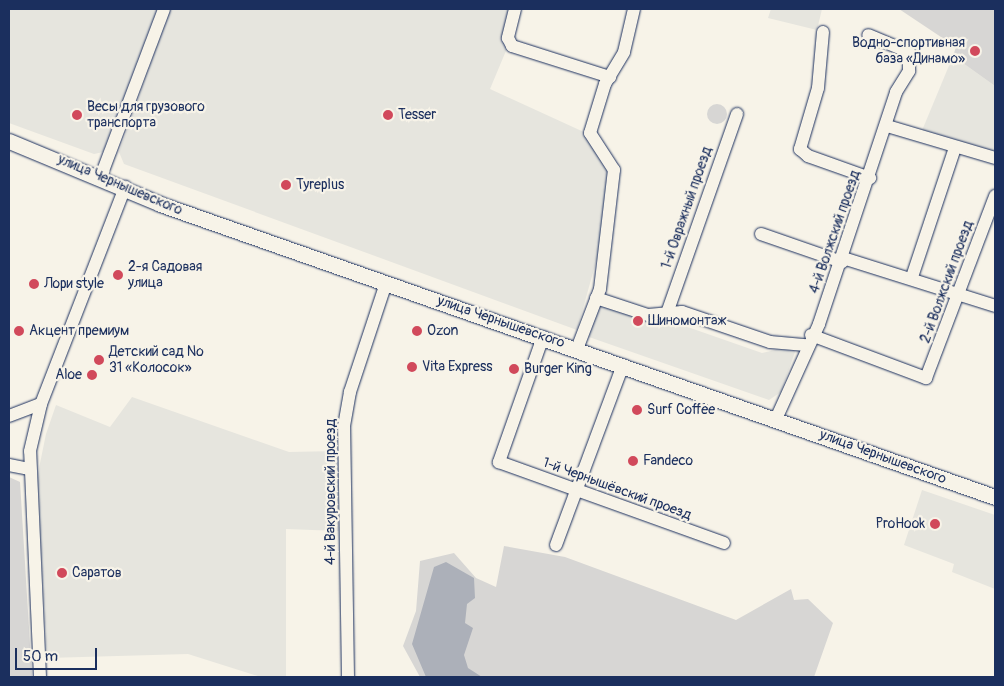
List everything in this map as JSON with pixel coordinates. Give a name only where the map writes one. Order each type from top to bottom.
[{"type":"main road","name":"улица Чернышевского","points":[[9,141],[125,187],[386,283],[543,336],[995,497]]},
{"type":"street","points":[[101,176],[164,9]]},
{"type":"street","points":[[515,9],[508,38],[512,46],[610,77]]},
{"type":"street","points":[[577,349],[596,298],[614,170],[590,133],[610,77],[624,52],[634,9]]},
{"type":"street","points":[[823,32],[818,88],[800,149],[808,156],[870,178]]},
{"type":"street","name":"4-й Волжский проезд","points":[[776,419],[843,260],[887,126],[896,92],[910,71],[909,52],[868,35]]},
{"type":"street","name":"1-й Овражный проезд","points":[[667,313],[737,114]]},
{"type":"street","points":[[887,126],[955,148],[995,158]]},
{"type":"street","points":[[912,277],[953,164],[955,148]]},
{"type":"street","points":[[40,677],[29,469],[41,404],[125,187]]},
{"type":"street","name":"2-й Волжский проезд","points":[[809,340],[926,378],[960,294],[995,196]]},
{"type":"street","points":[[761,234],[843,260],[912,277],[995,306]]},
{"type":"street","name":"4-й Вакуровский проезд","points":[[348,677],[344,426],[350,392],[386,283]]},
{"type":"street","points":[[596,298],[648,315],[682,312],[770,342],[809,340]]},
{"type":"street","name":"1-й Чернышёвский проезд","points":[[543,336],[499,462],[724,543]]},
{"type":"street","points":[[556,545],[574,490],[623,365]]},
{"type":"street","points":[[9,416],[41,404]]},
{"type":"street","points":[[9,466],[29,469]]},
{"type":"shaded area","points":[[9,9],[158,9],[103,152],[94,154],[9,123]]},
{"type":"shaded area","points":[[170,9],[510,9],[508,46],[490,89],[586,133],[611,170],[606,226],[577,330],[124,164],[119,152]]},
{"type":"shaded area","points":[[771,9],[822,9],[817,30],[768,18]]},
{"type":"shaded area","name":"Водно-спортивная база «Динамо»","points":[[899,9],[995,9],[995,86],[953,56],[956,47]]},
{"type":"shaded area","points":[[953,56],[995,86],[995,154],[921,133]]},
{"type":"shaded area","points":[[713,104],[721,104],[727,110],[727,118],[721,124],[713,124],[707,118],[707,110]]},
{"type":"shaded area","points":[[598,304],[659,317],[762,353],[793,346],[795,352],[781,392],[769,400],[589,337]]},
{"type":"shaded area","points":[[132,397],[289,452],[337,451],[339,531],[286,529],[286,676],[261,677],[188,654],[47,658],[37,478],[46,434],[56,405],[110,427]]},
{"type":"shaded area","points":[[9,477],[20,482],[32,677],[9,677]]},
{"type":"shaded area","points":[[922,490],[995,515],[995,589],[952,572],[954,564],[904,545]]},
{"type":"shaded area","points":[[504,546],[565,557],[736,620],[791,589],[794,600],[808,599],[833,623],[814,677],[420,677],[403,646],[416,611],[420,561],[454,553],[476,578],[496,587]]},
{"type":"shaded area","points":[[446,562],[474,578],[475,598],[467,604],[465,623],[473,628],[464,655],[468,668],[482,677],[426,677],[412,644],[434,567]]},
{"type":"place","name":"Водно-спортивная база «Динамо»","points":[[975,51]]},
{"type":"place","name":"Весы для грузового транспорта","points":[[77,115]]},
{"type":"place","name":"Tesser","points":[[388,115]]},
{"type":"place","name":"Tyreplus","points":[[286,185]]},
{"type":"place","name":"2-я Садовая улица","points":[[118,275]]},
{"type":"place","name":"Лори style","points":[[34,284]]},
{"type":"place","name":"Шиномонтаж","points":[[638,321]]},
{"type":"place","name":"Акцент премиум","points":[[19,331]]},
{"type":"place","name":"Ozon","points":[[417,331]]},
{"type":"place","name":"Детский сад № 31 «Колосок»","points":[[99,360]]},
{"type":"place","name":"Vita Express","points":[[412,367]]},
{"type":"place","name":"Burger King","points":[[514,369]]},
{"type":"place","name":"Aloe","points":[[92,375]]},
{"type":"place","name":"Surf Coffee","points":[[637,410]]},
{"type":"place","name":"Fandeco","points":[[633,461]]},
{"type":"place","name":"ProHook","points":[[935,524]]},
{"type":"place","name":"Саратов","points":[[62,573]]}]
